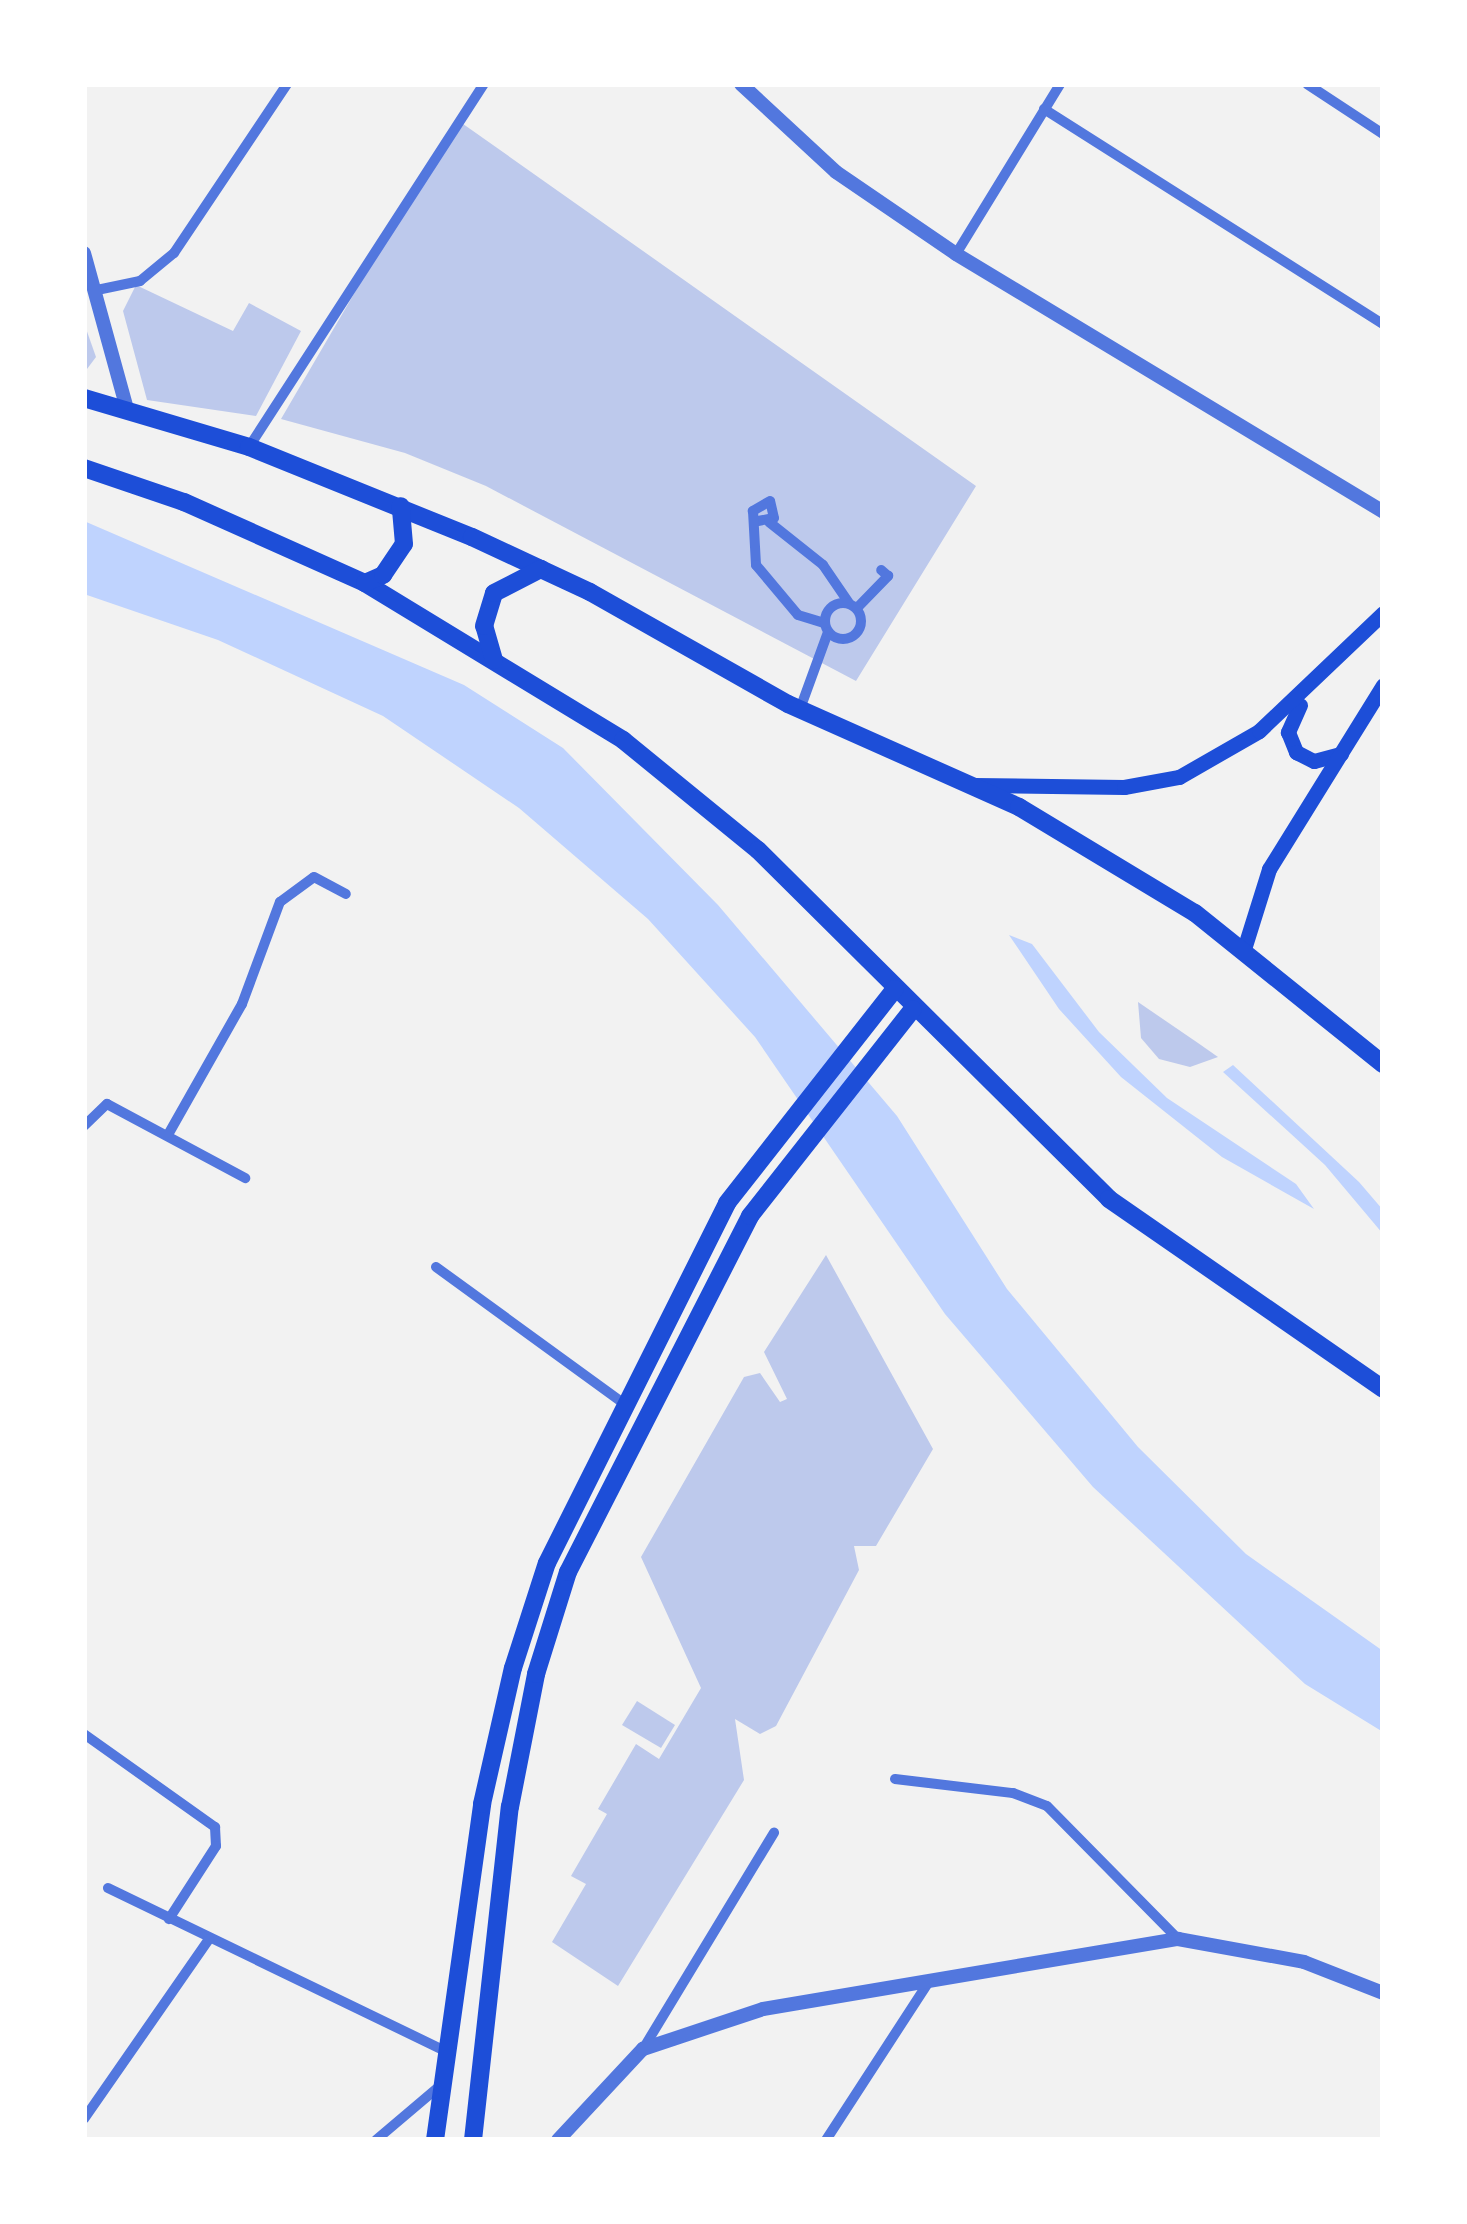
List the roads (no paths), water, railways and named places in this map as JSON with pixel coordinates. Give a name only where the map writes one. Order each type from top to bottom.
[{"type":"main road","points":[[84,398],[249,447],[401,506],[541,568],[800,710],[974,785],[1136,874],[1244,949],[1383,1064]]},
{"type":"main road","points":[[84,468],[184,502],[365,583],[494,660],[682,784],[1109,1199],[1383,1388]]},
{"type":"main road","points":[[365,583],[396,562],[404,544],[401,506]]},
{"type":"main road","points":[[494,660],[484,626],[494,593],[541,568]]},
{"type":"main road","points":[[974,785],[1124,787],[1179,777],[1259,731],[1308,692],[1383,613]]},
{"type":"main road","points":[[1244,949],[1269,868],[1383,685]]},
{"type":"main road","points":[[1308,692],[1289,725],[1292,746],[1314,760],[1341,754]]},
{"type":"main road","points":[[435,2140],[482,1804],[529,1616],[622,1402],[727,1203],[895,989]]},
{"type":"main road","points":[[473,2140],[510,1807],[536,1674],[590,1522],[735,1241],[810,1135],[914,1009]]},
{"type":"main road","points":[[482,1804],[510,1807]]},
{"type":"street","points":[[97,290],[140,280],[174,253],[287,84]]},
{"type":"street","points":[[741,84],[836,172],[956,254],[1383,512]]},
{"type":"street","points":[[956,254],[1060,84]]},
{"type":"street","points":[[1307,84],[1383,134]]},
{"type":"street","points":[[249,447],[478,85]]},
{"type":"street","points":[[1044,109],[1383,323]]},
{"type":"street","points":[[84,254],[128,409]]},
{"type":"street","points":[[764,521],[823,565],[853,606],[855,636],[798,615],[764,577],[751,538],[764,521]]},
{"type":"street","points":[[800,710],[831,606],[853,606],[888,576],[881,570]]},
{"type":"street","points":[[169,1132],[242,1004],[280,902],[314,877],[346,894]]},
{"type":"street","points":[[86,1117],[106,1104],[169,1132],[245,1178]]},
{"type":"street","points":[[436,1267],[622,1402]]},
{"type":"street","points":[[84,1734],[215,1827],[216,1846],[169,1918]]},
{"type":"street","points":[[895,1779],[1013,1792],[1047,1806],[1178,1939]]},
{"type":"street","points":[[559,2140],[643,2049],[774,1833]]},
{"type":"street","points":[[108,1888],[448,2053]]},
{"type":"street","points":[[84,2120],[209,1939]]},
{"type":"street","points":[[643,2049],[732,2016],[1178,1939],[1363,1981],[1383,1980]]},
{"type":"street","points":[[1363,1981],[1383,1993]]},
{"type":"street","points":[[826,2140],[928,1983]]},
{"type":"street","points":[[376,2140],[444,2082]]},
{"type":"water","points":[[84,521],[464,685],[563,748],[718,905],[897,1116],[1007,1289],[1138,1447],[1246,1554],[1383,1651],[1383,1732],[1305,1684],[1093,1487],[945,1314],[755,1037],[648,919],[519,808],[383,716],[218,640],[84,594]]},
{"type":"water","points":[[1009,935],[1032,944],[1099,1032],[1167,1098],[1296,1184],[1314,1209],[1222,1157],[1121,1077],[1059,1009]]},
{"type":"water","points":[[1233,1065],[1359,1182],[1383,1210],[1383,1234],[1325,1165],[1223,1072]]}]
